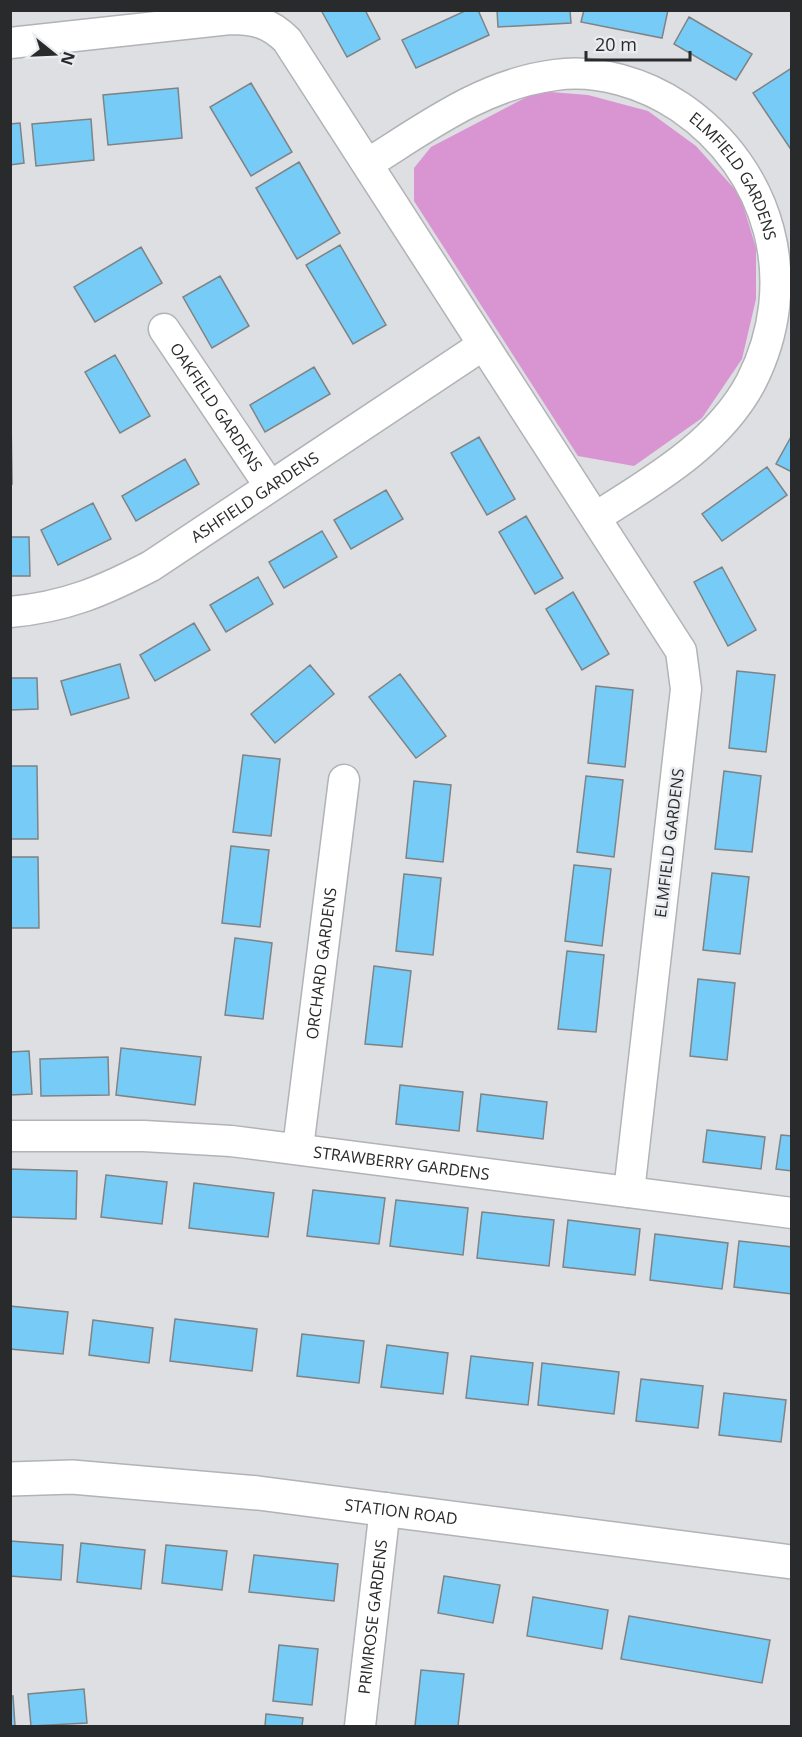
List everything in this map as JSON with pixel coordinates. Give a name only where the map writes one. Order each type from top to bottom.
[{"type":"main road","name":"STATION ROAD","points":[[10,1479],[72,1477],[258,1493],[792,1562]]},
{"type":"street","name":"ELMFIELD GARDENS","points":[[10,43],[230,19],[263,22],[275,28],[288,40],[369,163],[483,345],[681,651],[686,672],[686,689],[629,1192]]},
{"type":"street","name":"ELMFIELD GARDENS","points":[[369,163],[476,98],[504,86],[558,75],[585,75],[632,83],[672,102],[717,138],[753,184],[769,227],[775,297],[766,345],[751,382],[718,429],[638,490],[596,517]]},
{"type":"street","name":"OAKFIELD GARDENS","points":[[164,329],[269,485]]},
{"type":"street","name":"ASHFIELD GARDENS","points":[[10,612],[45,609],[76,601],[106,589],[180,548],[269,485],[483,345]]},
{"type":"street","name":"ORCHARD GARDENS","points":[[298,1148],[344,780]]},
{"type":"street","name":"STRAWBERRY GARDENS","points":[[10,1136],[144,1136],[298,1148],[792,1214]]},
{"type":"street","name":"PRIMROSE GARDENS","points":[[360,1726],[385,1508]]},
{"type":"shaded area","points":[[538,91],[588,95],[648,111],[696,146],[740,195],[756,248],[756,299],[742,359],[702,418],[634,466],[578,456],[414,201],[414,168],[431,147]]},
{"type":"building","points":[[321,10],[365,10],[380,39],[347,57]]},
{"type":"building","points":[[467,10],[478,10],[489,35],[416,68],[402,40]]},
{"type":"building","points":[[497,10],[570,10],[571,23],[498,27]]},
{"type":"building","points":[[584,10],[668,10],[662,38],[581,22]]},
{"type":"building","points":[[689,17],[752,54],[736,80],[674,44]]},
{"type":"building","points":[[790,69],[792,70],[792,151],[753,93]]},
{"type":"building","points":[[251,83],[292,152],[251,176],[210,107]]},
{"type":"building","points":[[178,88],[182,138],[108,145],[103,95]]},
{"type":"building","points":[[91,119],[94,160],[36,166],[32,124]]},
{"type":"building","points":[[20,123],[24,163],[10,165],[10,124]]},
{"type":"building","points":[[299,162],[340,233],[297,259],[256,188]]},
{"type":"building","points":[[340,245],[386,325],[353,344],[306,265]]},
{"type":"building","points":[[141,247],[162,283],[95,322],[74,287]]},
{"type":"building","points":[[220,276],[249,326],[212,348],[183,297]]},
{"type":"building","points":[[115,355],[150,416],[120,433],[85,372]]},
{"type":"building","points":[[314,367],[330,394],[265,432],[250,405]]},
{"type":"building","points":[[10,415],[12,484],[10,484]]},
{"type":"building","points":[[792,435],[792,472],[776,464]]},
{"type":"building","points":[[479,437],[515,499],[487,515],[451,453]]},
{"type":"building","points":[[185,459],[199,484],[136,521],[122,496]]},
{"type":"building","points":[[767,467],[787,495],[722,541],[702,514]]},
{"type":"building","points":[[386,490],[403,519],[351,549],[334,520]]},
{"type":"building","points":[[93,503],[111,539],[58,565],[41,530]]},
{"type":"building","points":[[526,516],[563,578],[535,594],[499,532]]},
{"type":"building","points":[[322,531],[337,557],[284,588],[269,562]]},
{"type":"building","points":[[10,537],[29,537],[30,576],[10,576]]},
{"type":"building","points":[[722,567],[756,630],[728,646],[694,582]]},
{"type":"building","points":[[258,577],[273,604],[226,632],[210,605]]},
{"type":"building","points":[[573,592],[609,654],[582,670],[546,609]]},
{"type":"building","points":[[194,623],[210,650],[155,681],[140,655]]},
{"type":"building","points":[[120,664],[129,698],[71,715],[61,681]]},
{"type":"building","points":[[310,665],[334,694],[275,743],[251,714]]},
{"type":"building","points":[[737,671],[775,675],[766,752],[729,748]]},
{"type":"building","points":[[400,674],[446,736],[416,758],[369,697]]},
{"type":"building","points":[[10,678],[37,678],[38,709],[10,710]]},
{"type":"building","points":[[596,686],[633,690],[625,767],[588,763]]},
{"type":"building","points":[[243,755],[280,759],[271,836],[233,832]]},
{"type":"building","points":[[10,766],[37,766],[38,839],[10,839]]},
{"type":"building","points":[[724,771],[761,776],[752,852],[715,849]]},
{"type":"building","points":[[586,776],[623,780],[614,857],[577,852]]},
{"type":"building","points":[[414,781],[451,785],[443,862],[406,858]]},
{"type":"building","points":[[231,846],[269,850],[260,927],[222,923]]},
{"type":"building","points":[[10,857],[38,857],[39,928],[10,928]]},
{"type":"building","points":[[574,865],[611,869],[602,946],[565,941]]},
{"type":"building","points":[[712,873],[749,877],[740,954],[703,950]]},
{"type":"building","points":[[404,874],[441,878],[433,955],[396,951]]},
{"type":"building","points":[[235,938],[272,943],[263,1019],[225,1015]]},
{"type":"building","points":[[567,951],[604,955],[596,1032],[558,1029]]},
{"type":"building","points":[[374,966],[411,971],[402,1047],[365,1044]]},
{"type":"building","points":[[698,979],[735,983],[727,1060],[690,1056]]},
{"type":"building","points":[[121,1048],[201,1057],[195,1105],[116,1095]]},
{"type":"building","points":[[29,1051],[32,1094],[10,1095],[10,1052]]},
{"type":"building","points":[[108,1057],[109,1095],[41,1096],[40,1059]]},
{"type":"building","points":[[400,1085],[463,1092],[459,1131],[396,1124]]},
{"type":"building","points":[[481,1094],[547,1102],[543,1139],[477,1131]]},
{"type":"building","points":[[707,1130],[765,1137],[761,1169],[703,1162]]},
{"type":"building","points":[[781,1135],[792,1136],[792,1171],[776,1169]]},
{"type":"building","points":[[10,1169],[77,1171],[76,1219],[10,1217]]},
{"type":"building","points":[[106,1175],[167,1182],[162,1224],[101,1217]]},
{"type":"building","points":[[194,1183],[274,1193],[268,1237],[189,1228]]},
{"type":"building","points":[[313,1190],[385,1198],[379,1244],[307,1236]]},
{"type":"building","points":[[396,1200],[468,1208],[463,1255],[390,1246]]},
{"type":"building","points":[[482,1212],[554,1220],[549,1266],[477,1258]]},
{"type":"building","points":[[568,1220],[640,1229],[635,1275],[563,1267]]},
{"type":"building","points":[[655,1234],[728,1243],[722,1289],[650,1280]]},
{"type":"building","points":[[739,1241],[792,1247],[792,1294],[734,1287]]},
{"type":"building","points":[[10,1306],[68,1312],[63,1354],[10,1349]]},
{"type":"building","points":[[175,1319],[257,1329],[252,1371],[170,1361]]},
{"type":"building","points":[[93,1320],[153,1328],[149,1363],[89,1355]]},
{"type":"building","points":[[302,1334],[364,1341],[359,1383],[297,1376]]},
{"type":"building","points":[[387,1345],[448,1353],[443,1394],[381,1387]]},
{"type":"building","points":[[471,1356],[533,1363],[528,1405],[466,1398]]},
{"type":"building","points":[[542,1363],[619,1372],[614,1414],[538,1405]]},
{"type":"building","points":[[641,1379],[703,1386],[698,1428],[636,1421]]},
{"type":"building","points":[[724,1393],[786,1400],[781,1442],[719,1435]]},
{"type":"building","points":[[10,1541],[63,1545],[61,1580],[10,1576]]},
{"type":"building","points":[[81,1543],[145,1550],[141,1589],[77,1582]]},
{"type":"building","points":[[166,1545],[227,1551],[222,1590],[162,1583]]},
{"type":"building","points":[[254,1555],[338,1564],[334,1601],[249,1592]]},
{"type":"building","points":[[444,1576],[500,1585],[493,1623],[438,1613]]},
{"type":"building","points":[[533,1597],[608,1610],[602,1649],[527,1636]]},
{"type":"building","points":[[629,1616],[770,1640],[762,1683],[621,1659]]},
{"type":"building","points":[[279,1645],[318,1649],[312,1705],[273,1701]]},
{"type":"building","points":[[421,1670],[464,1674],[458,1726],[415,1726]]},
{"type":"building","points":[[84,1689],[87,1723],[31,1726],[28,1694]]},
{"type":"building","points":[[10,1696],[13,1696],[15,1726],[10,1726]]},
{"type":"building","points":[[266,1714],[303,1718],[302,1726],[265,1726]]}]
